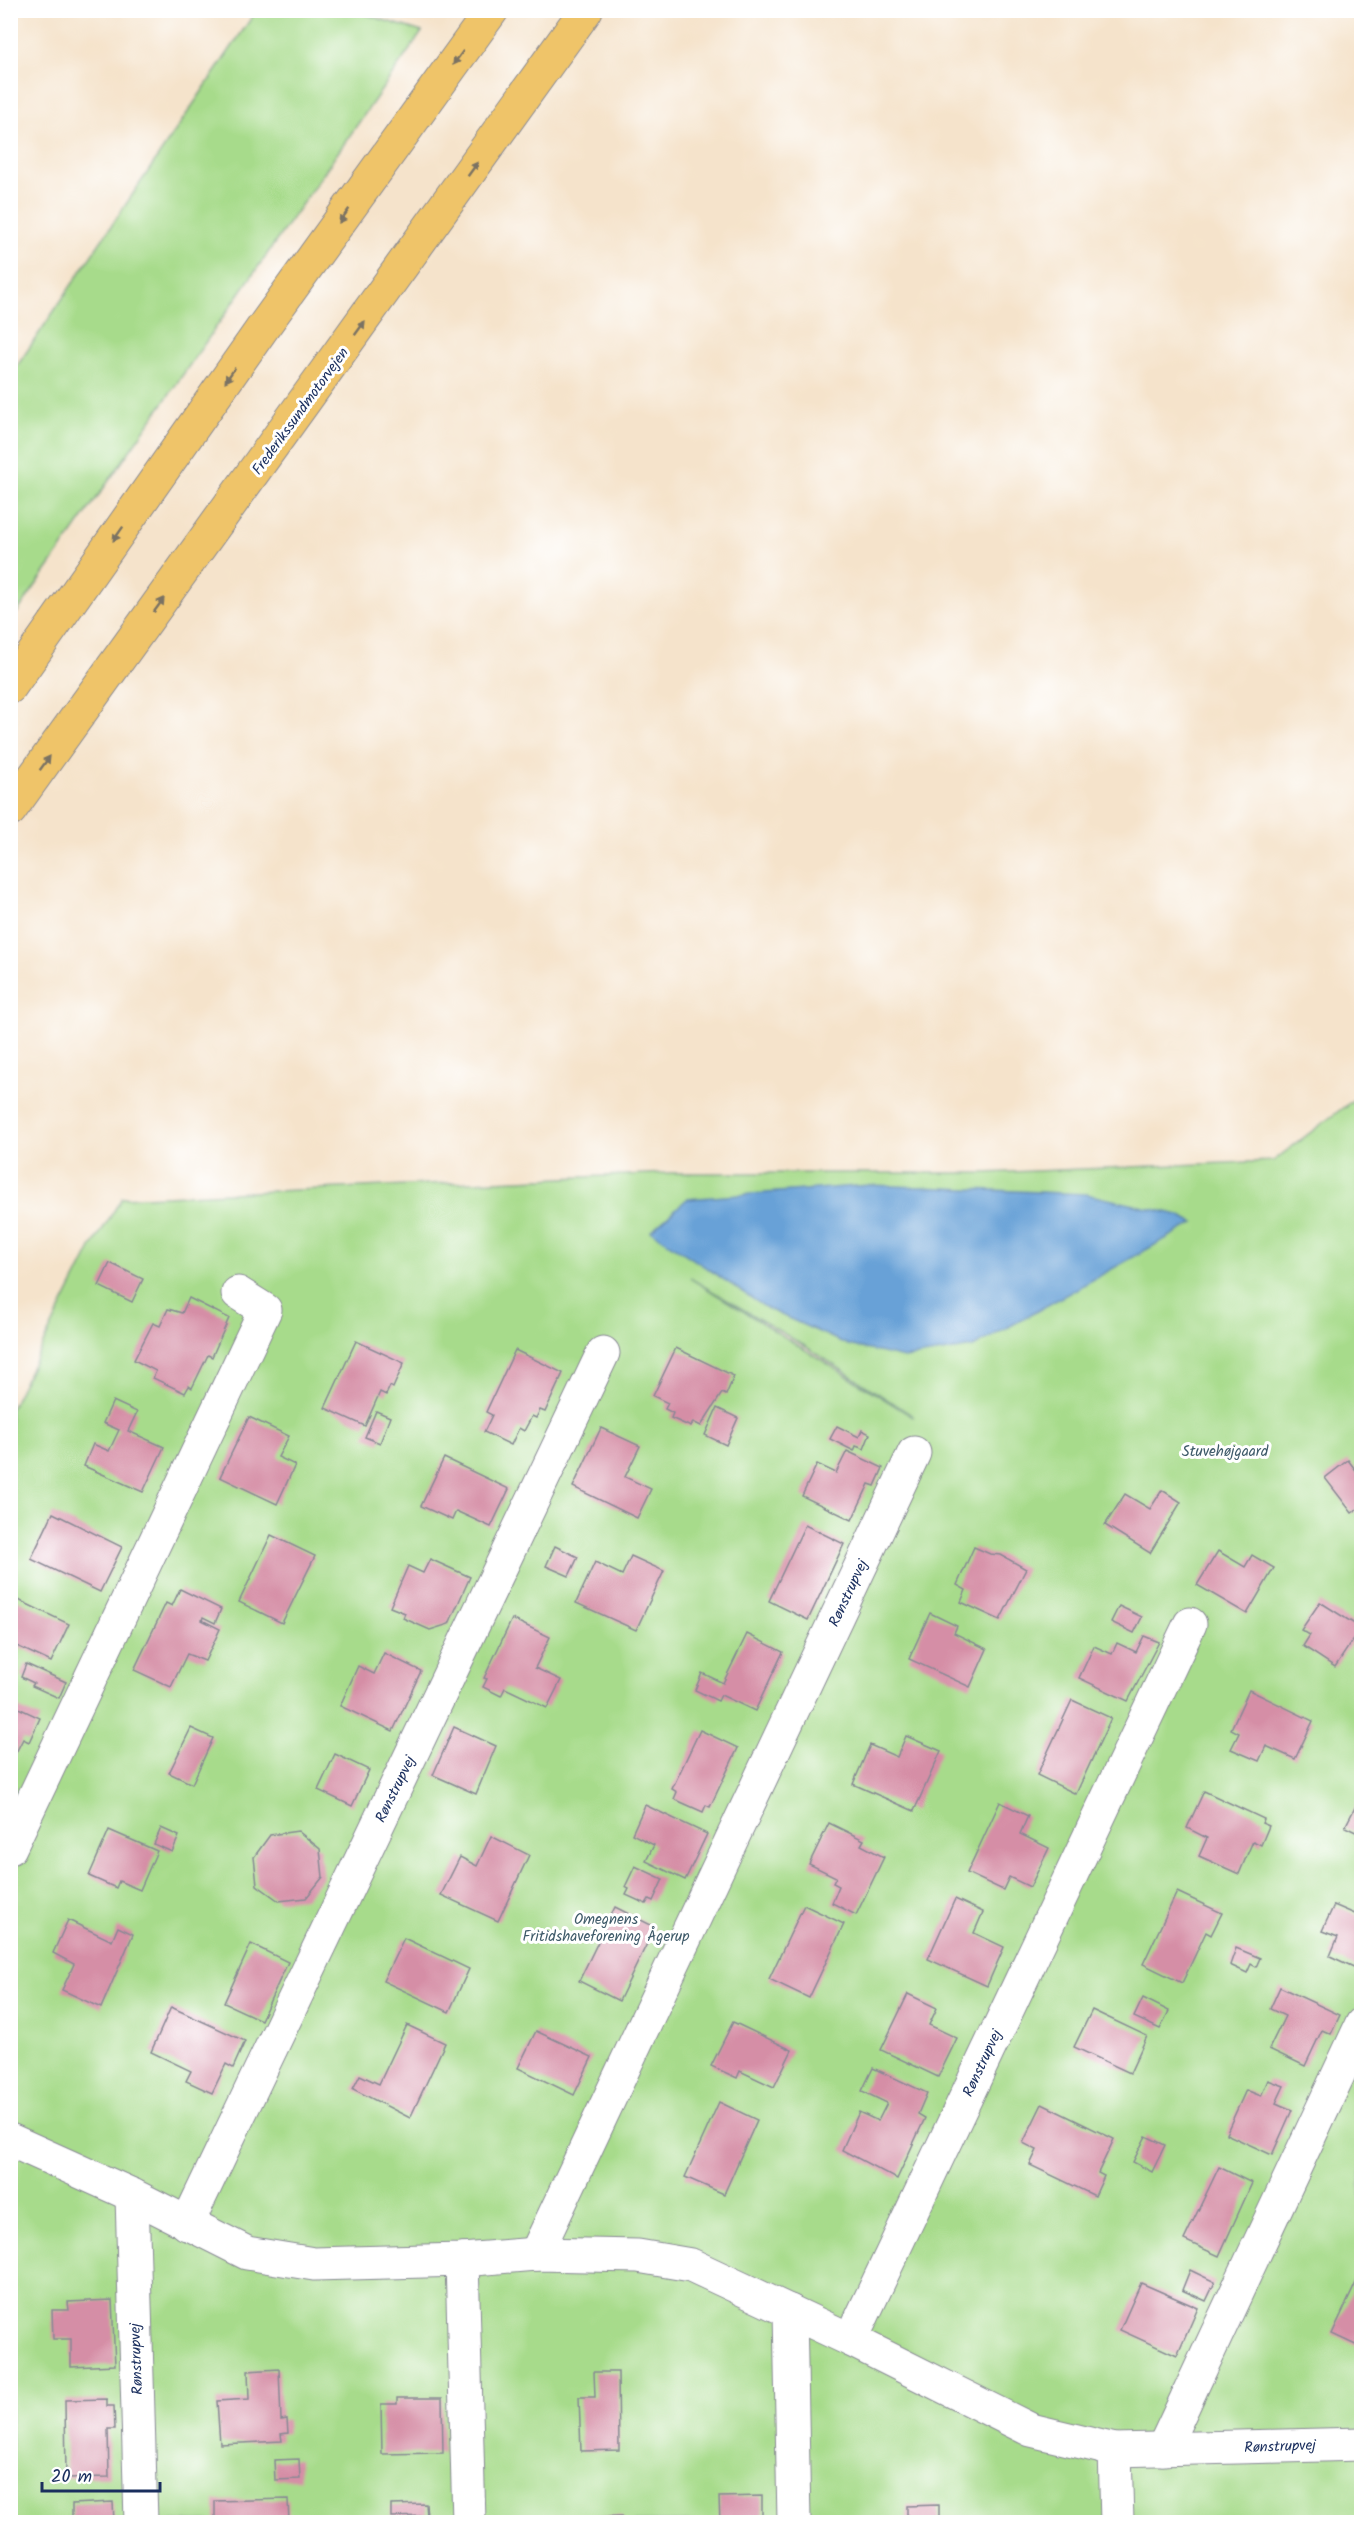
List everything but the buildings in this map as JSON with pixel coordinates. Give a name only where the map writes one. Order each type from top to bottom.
[{"type":"highway","points":[[10,687],[264,326],[492,10]]},
{"type":"highway","name":"Frederikssundmotorvejen","points":[[10,810],[586,10]]},
{"type":"street","points":[[10,1848],[265,1310],[238,1293]]},
{"type":"street","name":"Rønstrupvej","points":[[187,2224],[603,1353]]},
{"type":"street","name":"Rønstrupvej","points":[[536,2254],[914,1453]]},
{"type":"street","name":"Rønstrupvej","points":[[851,2340],[1190,1624]]},
{"type":"street","points":[[1163,2449],[1362,2024]]},
{"type":"street","name":"Rønstrupvej","points":[[10,2140],[132,2195],[247,2253],[314,2264],[462,2260],[536,2254],[638,2256],[691,2265],[851,2340],[1031,2430],[1115,2450],[1362,2444]]},
{"type":"street","name":"Rønstrupvej","points":[[132,2195],[141,2523]]},
{"type":"street","points":[[462,2260],[469,2523]]},
{"type":"street","points":[[790,2311],[794,2523]]},
{"type":"street","points":[[1115,2450],[1117,2523]]},
{"type":"green space","points":[[256,11],[355,11],[422,32],[11,621],[11,375]]},
{"type":"green space","name":"Omegnens Fritidshaveforening Ågerup","points":[[1361,1094],[1361,2522],[11,2522],[10,1410],[92,1246],[122,1198],[669,1173],[984,1173],[1273,1161]],"holes":[[[690,1278],[803,1345],[913,1416],[913,1417]]]},
{"type":"water","points":[[870,1185],[1086,1194],[1179,1215],[1194,1223],[973,1347],[904,1358],[848,1345],[768,1309],[651,1231],[687,1199]]},
{"type":"park label","name":"Stuvehøjgaard","points":[[1225,1451]]}]
